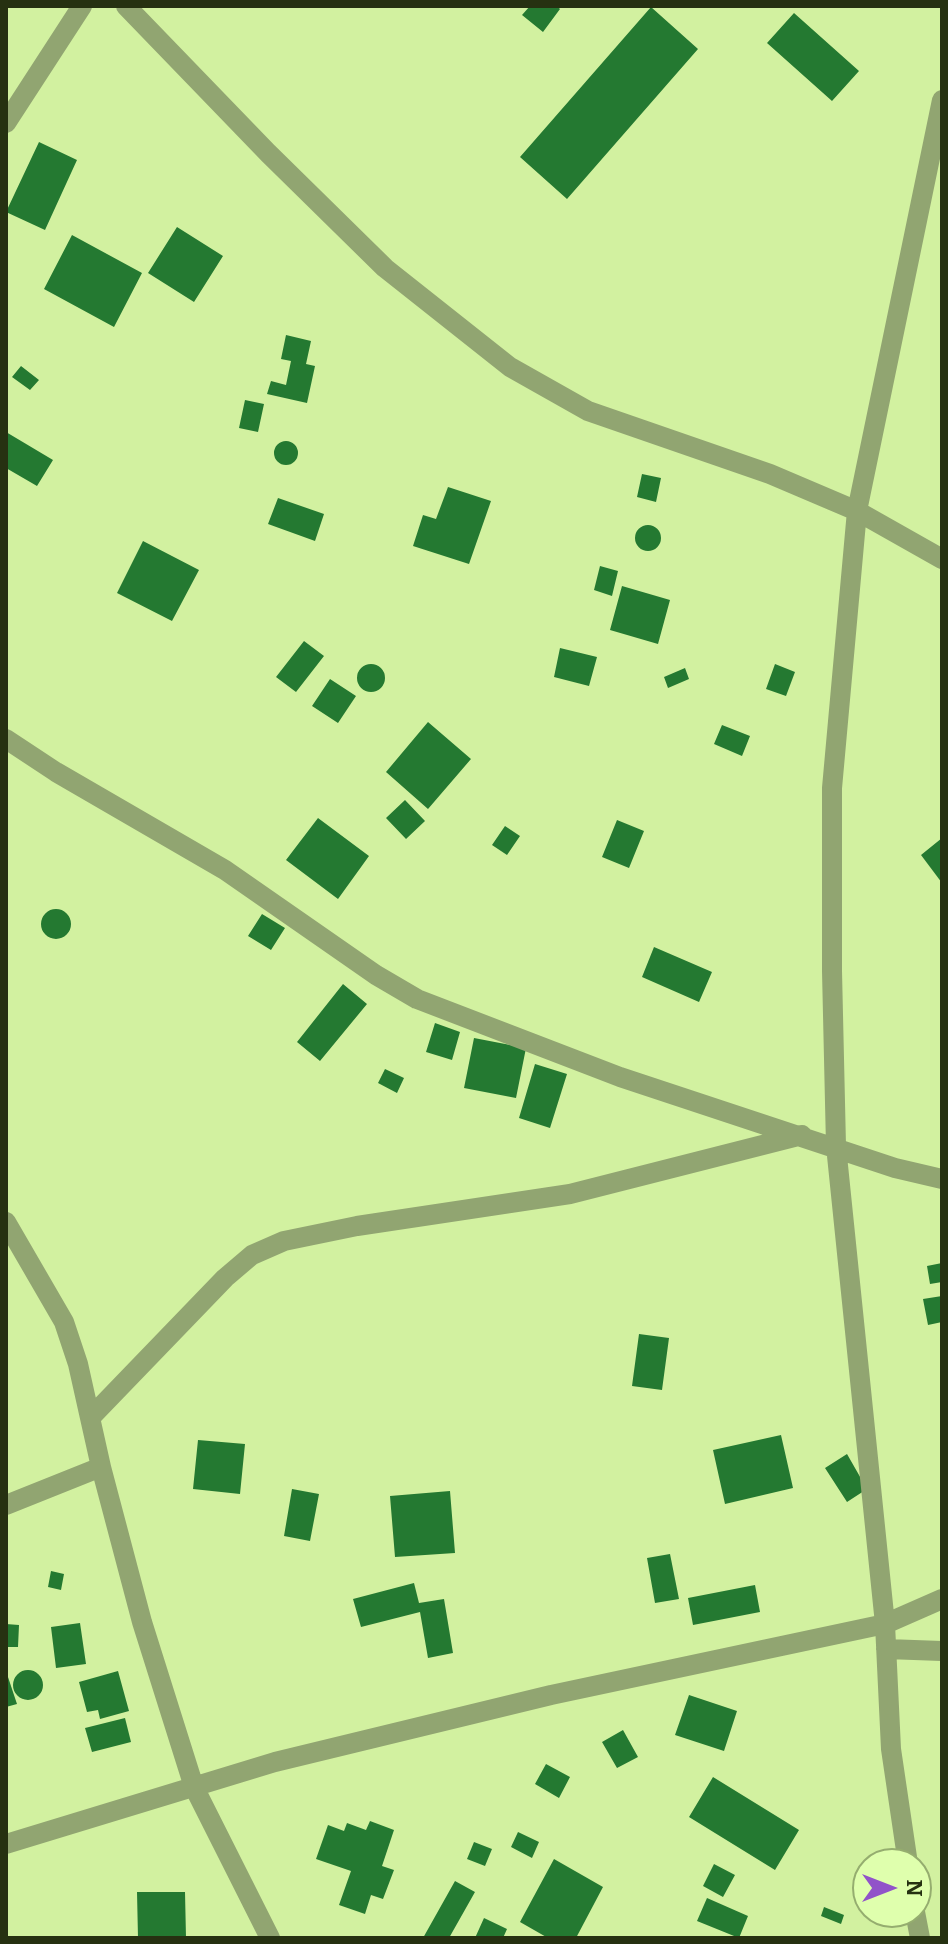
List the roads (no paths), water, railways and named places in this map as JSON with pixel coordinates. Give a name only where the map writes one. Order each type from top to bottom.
[{"type":"street","points":[[6,123],[82,6]]},
{"type":"street","points":[[126,6],[258,143],[385,268],[510,367],[588,411],[770,474],[857,511],[942,559]]},
{"type":"street","points":[[906,1848],[891,1749],[885,1624],[836,1146],[832,788],[857,511],[942,100]]},
{"type":"street","points":[[6,739],[56,772],[225,870],[376,975],[417,999],[620,1077],[895,1168],[942,1179]]},
{"type":"street","points":[[90,1418],[225,1278],[252,1255],[284,1241],[357,1226],[570,1194],[802,1135]]},
{"type":"street","points":[[6,1222],[64,1322],[78,1364],[101,1467],[142,1622],[194,1787],[270,1938]]},
{"type":"street","points":[[6,1505],[101,1467]]},
{"type":"street","points":[[6,1844],[275,1762],[551,1695],[885,1624],[942,1599]]},
{"type":"street","points":[[886,1649],[942,1651]]}]
